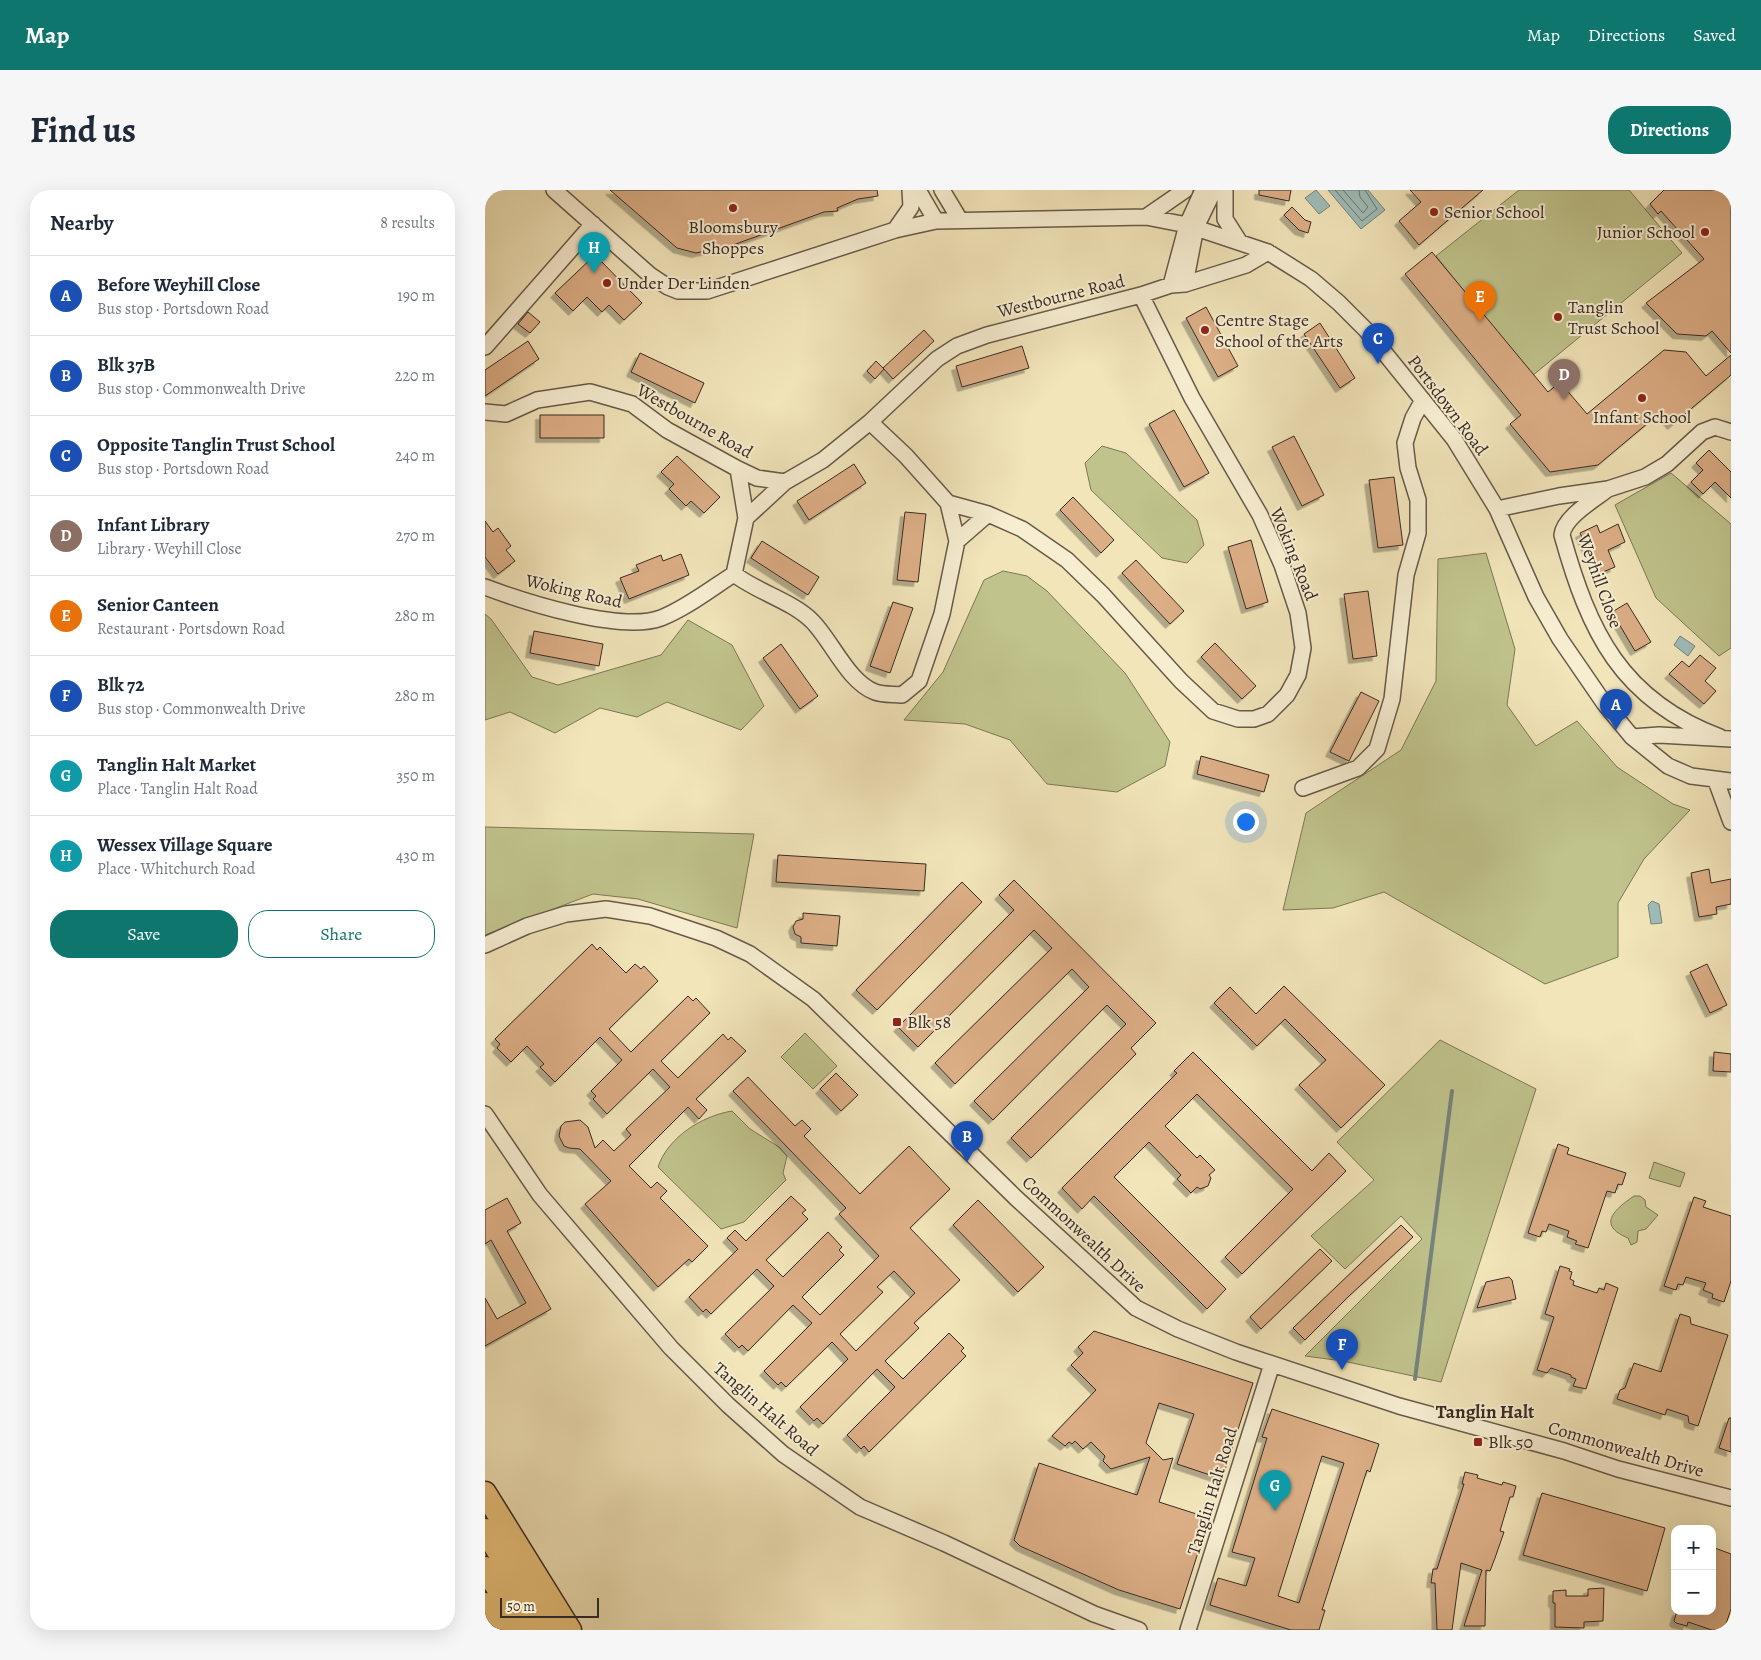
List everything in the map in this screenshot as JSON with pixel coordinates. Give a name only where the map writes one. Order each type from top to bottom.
[{"type":"highway","points":[[485,1493],[570,1630]]},
{"type":"highway","points":[[485,1530],[547,1630]]},
{"type":"highway","points":[[485,1568],[523,1630]]},
{"type":"highway","points":[[485,1604],[501,1630]]},
{"type":"street","name":"Portsdown Road","points":[[554,190],[650,275],[678,291],[692,292],[723,286],[895,230],[936,221],[1146,217],[1192,226],[1239,240],[1268,252],[1311,280],[1339,303],[1367,331],[1454,439],[1497,509],[1536,598],[1560,639],[1599,697],[1632,737],[1668,766],[1691,776],[1716,781],[1731,781]]},
{"type":"street","points":[[895,230],[911,207],[910,190]]},
{"type":"street","points":[[918,190],[936,221]]},
{"type":"street","points":[[942,190],[960,220]]},
{"type":"street","points":[[1146,217],[1185,190]]},
{"type":"street","points":[[1178,285],[1203,190]]},
{"type":"street","points":[[1192,226],[1214,190]]},
{"type":"street","points":[[1225,190],[1225,219],[1239,240]]},
{"type":"street","points":[[485,347],[593,224]]},
{"type":"street","name":"Westbourne Road","points":[[485,412],[506,414],[537,400],[590,392],[632,404],[667,430],[757,478],[785,482],[823,460],[870,422],[937,359],[957,346],[987,334],[1141,296],[1246,265],[1268,252]]},
{"type":"street","name":"Woking Road","points":[[988,514],[1022,529],[1067,560],[1103,595],[1181,681],[1213,711],[1238,719],[1254,719],[1268,714],[1287,695],[1298,674],[1303,648],[1298,613],[1282,566],[1260,515],[1192,398],[1141,296]]},
{"type":"street","points":[[1303,788],[1358,768],[1377,749],[1392,699],[1405,575],[1418,533],[1418,500],[1408,468],[1405,443],[1413,418],[1423,400]]},
{"type":"street","points":[[738,469],[746,518],[734,574],[748,585],[772,595],[812,621],[858,680],[875,692],[902,695],[919,680],[931,652],[942,614],[957,541],[948,503],[906,456],[870,422]]},
{"type":"street","name":"Weyhill Close","points":[[1497,509],[1559,496],[1608,489],[1645,476],[1667,464],[1702,432],[1715,427],[1731,432]]},
{"type":"street","points":[[746,518],[785,482]]},
{"type":"street","name":"Weyhill Close","points":[[1608,489],[1573,517],[1565,526],[1562,536],[1580,592],[1600,638],[1626,675],[1642,692],[1675,717],[1691,726],[1725,738]]},
{"type":"street","points":[[948,503],[988,514]]},
{"type":"street","points":[[957,541],[988,514]]},
{"type":"street","name":"Woking Road","points":[[485,587],[576,613],[632,623],[661,618],[734,574]]},
{"type":"street","name":"Weyhill Close","points":[[1632,737],[1659,735],[1725,738]]},
{"type":"street","points":[[1716,781],[1731,822]]},
{"type":"street","name":"Commonwealth Drive","points":[[485,945],[527,926],[558,917],[606,909],[650,916],[716,938],[750,954],[813,999],[1016,1198],[1136,1308],[1178,1330],[1272,1364],[1399,1406],[1565,1451],[1618,1469],[1731,1498]]},
{"type":"street","name":"Tanglin Halt Road","points":[[485,1114],[540,1196],[671,1348],[728,1405],[783,1454],[860,1507],[1094,1614],[1139,1630]]},
{"type":"street","name":"Tanglin Halt Road","points":[[1188,1630],[1272,1364]]},
{"type":"green space","points":[[1519,190],[1629,190],[1682,253],[1532,376],[1436,256]]},
{"type":"green space","points":[[1102,446],[1126,453],[1197,520],[1204,545],[1187,563],[1162,558],[1091,490],[1085,463]]},
{"type":"green space","points":[[1671,473],[1731,524],[1731,648],[1719,656],[1656,598],[1615,505]]},
{"type":"green space","points":[[1486,553],[1515,649],[1507,705],[1536,746],[1577,721],[1617,767],[1673,804],[1690,810],[1644,859],[1618,903],[1618,957],[1545,984],[1384,892],[1333,908],[1283,910],[1306,813],[1401,750],[1436,681],[1438,559]]},
{"type":"green space","points":[[1003,571],[1027,576],[1047,591],[1125,673],[1170,742],[1165,766],[1117,792],[1047,784],[1010,740],[965,724],[904,720],[943,672],[984,580]]},
{"type":"green space","points":[[485,614],[491,619],[532,677],[558,685],[661,655],[688,620],[732,645],[764,706],[741,730],[667,702],[637,717],[600,708],[555,733],[510,712],[485,720]]},
{"type":"green space","points":[[485,827],[754,834],[737,928],[638,899],[593,894],[485,935]]},
{"type":"green space","points":[[805,1033],[837,1066],[813,1089],[781,1057]]},
{"type":"green space","points":[[1440,1040],[1536,1089],[1441,1382],[1343,1361],[1305,1356],[1422,1239],[1401,1216],[1345,1269],[1311,1236],[1374,1180],[1337,1142]]},
{"type":"green space","points":[[732,1111],[750,1129],[779,1147],[787,1156],[783,1173],[786,1180],[744,1222],[721,1229],[658,1167],[670,1146],[687,1130],[709,1118]]},
{"type":"green space","points":[[1654,1162],[1685,1173],[1680,1187],[1649,1178]]},
{"type":"green space","points":[[1634,1196],[1640,1196],[1645,1200],[1646,1207],[1658,1215],[1646,1229],[1638,1231],[1637,1242],[1631,1245],[1628,1238],[1613,1228],[1611,1222],[1615,1212]]},
{"type":"water","points":[[1316,190],[1330,206],[1319,214],[1305,198]]},
{"type":"water","points":[[1328,190],[1368,190],[1385,210],[1361,229]]},
{"type":"water","points":[[1680,636],[1695,646],[1688,656],[1674,645]]},
{"type":"water","points":[[1652,901],[1659,904],[1662,923],[1651,924],[1648,905]]},
{"type":"building","name":"Bloomsbury Shoppes","points":[[610,190],[877,190],[878,196],[858,199],[837,208],[838,211],[824,212],[733,245],[696,253],[677,248]]},
{"type":"building","points":[[1259,190],[1291,190],[1289,201],[1259,195]]},
{"type":"building","name":"Senior School","points":[[1410,190],[1483,190],[1419,245],[1399,221],[1421,202]]},
{"type":"building","points":[[1664,190],[1731,190],[1731,353],[1712,331],[1706,336],[1677,334],[1646,303],[1704,259],[1661,211],[1658,214],[1650,204]]},
{"type":"building","points":[[1292,207],[1305,220],[1311,222],[1308,233],[1299,230],[1284,215]]},
{"type":"building","points":[[1432,252],[1548,392],[1560,382],[1587,414],[1664,350],[1686,352],[1706,376],[1731,355],[1731,375],[1672,425],[1661,412],[1598,465],[1550,472],[1510,424],[1521,415],[1405,274]]},
{"type":"building","points":[[595,255],[642,303],[624,320],[609,305],[602,312],[587,297],[573,311],[555,293]]},
{"type":"building","points":[[1206,307],[1238,366],[1218,377],[1186,318]]},
{"type":"building","points":[[528,312],[540,322],[530,333],[518,324]]},
{"type":"building","points":[[1320,323],[1355,378],[1340,388],[1304,334]]},
{"type":"building","points":[[924,330],[934,341],[893,379],[883,368]]},
{"type":"building","points":[[528,341],[539,359],[485,396],[485,370]]},
{"type":"building","points":[[1022,346],[1029,368],[962,387],[956,366]]},
{"type":"building","points":[[640,353],[704,383],[695,403],[631,372]]},
{"type":"building","points":[[876,361],[884,369],[875,379],[867,371]]},
{"type":"building","points":[[1174,410],[1209,473],[1184,487],[1149,424]]},
{"type":"building","points":[[540,415],[604,415],[604,438],[540,438]]},
{"type":"building","points":[[1294,436],[1324,495],[1302,506],[1272,447]]},
{"type":"building","points":[[1709,450],[1731,472],[1731,498],[1715,482],[1703,494],[1691,482],[1703,470],[1696,463]]},
{"type":"building","points":[[677,456],[720,497],[704,513],[691,501],[686,506],[669,489],[674,484],[661,472]]},
{"type":"building","points":[[854,464],[866,483],[809,520],[797,501]]},
{"type":"building","points":[[1394,477],[1403,545],[1378,548],[1369,480]]},
{"type":"building","points":[[1073,497],[1114,540],[1101,553],[1060,510]]},
{"type":"building","points":[[905,512],[926,514],[918,582],[897,580]]},
{"type":"building","points":[[485,521],[493,532],[498,528],[511,546],[506,550],[515,561],[498,574],[485,557]]},
{"type":"building","points":[[1618,524],[1625,542],[1608,550],[1615,567],[1598,574],[1580,533],[1597,525],[1600,533]]},
{"type":"building","points":[[1251,540],[1268,602],[1246,609],[1228,547]]},
{"type":"building","points":[[762,541],[819,577],[808,595],[751,558]]},
{"type":"building","points":[[681,554],[689,575],[629,599],[620,578],[639,571],[636,565],[661,555],[663,561]]},
{"type":"building","points":[[1136,560],[1184,611],[1170,624],[1122,573]]},
{"type":"building","points":[[1368,591],[1377,656],[1353,659],[1344,594]]},
{"type":"building","points":[[893,602],[913,608],[890,673],[870,666]]},
{"type":"building","points":[[1627,603],[1651,642],[1635,651],[1612,612]]},
{"type":"building","points":[[534,631],[603,644],[599,666],[530,653]]},
{"type":"building","points":[[1215,643],[1256,686],[1242,699],[1201,657]]},
{"type":"building","points":[[781,644],[818,696],[800,709],[763,658]]},
{"type":"building","points":[[1700,655],[1716,668],[1705,681],[1716,691],[1704,704],[1669,674],[1682,661],[1689,667]]},
{"type":"building","points":[[1361,692],[1379,701],[1349,761],[1330,752]]},
{"type":"building","points":[[1201,756],[1269,775],[1264,792],[1197,774]]},
{"type":"building","points":[[778,855],[926,864],[924,891],[776,882]]},
{"type":"building","points":[[1709,869],[1711,883],[1731,879],[1731,904],[1716,907],[1717,914],[1699,917],[1691,873]]},
{"type":"building","points":[[1014,880],[1156,1023],[1131,1048],[1136,1054],[1031,1158],[1011,1138],[1126,1024],[1107,1005],[993,1120],[974,1101],[1089,987],[1072,969],[955,1084],[935,1063],[1052,948],[1034,930],[918,1047],[898,1027],[1014,910],[999,895]]},
{"type":"building","points":[[962,882],[982,902],[877,1010],[856,990]]},
{"type":"building","points":[[803,913],[840,916],[837,946],[801,943],[801,937],[795,934],[793,927],[796,921],[803,919]]},
{"type":"building","points":[[592,944],[597,950],[600,947],[626,973],[635,964],[641,969],[644,966],[658,981],[609,1029],[631,1052],[688,996],[693,1001],[696,998],[710,1013],[661,1061],[678,1078],[723,1034],[728,1040],[731,1037],[746,1051],[696,1099],[707,1110],[699,1119],[688,1107],[629,1166],[651,1188],[657,1182],[667,1191],[660,1198],[708,1246],[692,1262],[689,1259],[658,1287],[585,1204],[611,1181],[580,1149],[564,1146],[559,1136],[561,1126],[565,1122],[580,1120],[588,1127],[595,1148],[603,1140],[614,1151],[631,1135],[626,1129],[670,1087],[653,1069],[607,1114],[593,1099],[596,1096],[591,1091],[622,1060],[600,1037],[555,1082],[540,1067],[544,1064],[527,1046],[511,1062],[497,1048],[500,1044],[495,1039]]},
{"type":"building","points":[[1707,964],[1727,1005],[1710,1013],[1690,972]]},
{"type":"building","points":[[1284,986],[1385,1085],[1341,1128],[1299,1085],[1326,1060],[1285,1019],[1257,1046],[1214,1003],[1230,987],[1256,1014]]},
{"type":"building","points":[[1193,1052],[1312,1171],[1329,1153],[1346,1171],[1242,1274],[1225,1257],[1293,1189],[1197,1094],[1165,1126],[1197,1158],[1200,1155],[1215,1170],[1209,1175],[1211,1178],[1208,1186],[1200,1189],[1197,1187],[1191,1193],[1177,1179],[1181,1175],[1149,1142],[1114,1177],[1226,1289],[1207,1309],[1094,1196],[1082,1209],[1062,1188],[1177,1073],[1174,1071]]},
{"type":"building","points":[[1714,1052],[1731,1054],[1731,1072],[1713,1071]]},
{"type":"building","points":[[836,1073],[858,1095],[841,1111],[820,1089]]},
{"type":"building","points":[[748,1077],[795,1126],[802,1120],[811,1129],[804,1136],[860,1194],[909,1146],[950,1189],[910,1228],[960,1280],[914,1323],[919,1328],[885,1361],[903,1379],[949,1333],[964,1348],[961,1351],[966,1356],[869,1452],[864,1446],[861,1449],[847,1435],[895,1387],[877,1369],[823,1424],[817,1418],[814,1421],[800,1407],[848,1359],[832,1342],[786,1387],[781,1382],[778,1385],[764,1371],[812,1323],[793,1305],[748,1351],[742,1345],[739,1348],[725,1334],[774,1286],[757,1269],[711,1314],[706,1309],[703,1312],[689,1297],[738,1249],[727,1238],[735,1230],[746,1241],[791,1196],[806,1210],[802,1213],[808,1219],[766,1260],[783,1277],[828,1232],[842,1247],[839,1250],[844,1255],[802,1297],[820,1315],[879,1256],[839,1214],[846,1208],[733,1091]],"holes":[[[894,1271],[915,1293],[856,1351],[840,1334],[883,1292],[877,1287]]]},
{"type":"building","points":[[1558,1144],[1569,1148],[1567,1154],[1626,1173],[1622,1185],[1618,1184],[1615,1193],[1607,1191],[1588,1248],[1575,1244],[1577,1241],[1567,1237],[1569,1231],[1549,1224],[1546,1232],[1542,1231],[1540,1237],[1528,1233]]},
{"type":"building","points":[[1694,1197],[1706,1201],[1703,1207],[1731,1216],[1731,1281],[1724,1302],[1712,1298],[1713,1294],[1703,1290],[1706,1283],[1686,1277],[1683,1285],[1678,1284],[1676,1290],[1664,1286]]},
{"type":"building","points":[[507,1198],[521,1223],[507,1231],[551,1309],[485,1346],[485,1298],[497,1319],[526,1303],[491,1240],[485,1244],[485,1210]]},
{"type":"building","points":[[978,1200],[1044,1267],[1018,1292],[953,1225]]},
{"type":"building","points":[[1401,1225],[1413,1237],[1305,1340],[1293,1328]]},
{"type":"building","points":[[1320,1249],[1332,1261],[1261,1329],[1250,1317]]},
{"type":"building","points":[[1560,1266],[1570,1269],[1569,1271],[1572,1272],[1570,1279],[1574,1281],[1573,1285],[1597,1293],[1599,1288],[1604,1290],[1606,1283],[1618,1288],[1586,1389],[1573,1386],[1576,1379],[1571,1377],[1571,1375],[1551,1368],[1547,1373],[1537,1370],[1554,1317],[1545,1314]]},
{"type":"building","points":[[1509,1277],[1512,1280],[1516,1299],[1477,1308],[1486,1282]]},
{"type":"building","points":[[1680,1314],[1690,1317],[1691,1324],[1728,1335],[1698,1426],[1689,1423],[1688,1416],[1667,1409],[1665,1415],[1617,1399],[1620,1390],[1625,1388],[1634,1363],[1661,1372]]},
{"type":"building","points":[[1094,1331],[1253,1383],[1222,1479],[1177,1464],[1194,1414],[1159,1403],[1146,1443],[1163,1460],[1173,1458],[1159,1502],[1209,1518],[1180,1609],[1119,1590],[1020,1546],[1014,1540],[1039,1463],[1137,1495],[1150,1457],[1111,1469],[1103,1461],[1105,1456],[1091,1442],[1083,1449],[1075,1441],[1072,1444],[1069,1442],[1065,1446],[1052,1436],[1096,1390],[1071,1365],[1083,1353],[1078,1347]]},
{"type":"building","points":[[1272,1409],[1379,1444],[1370,1472],[1367,1470],[1322,1610],[1325,1610],[1319,1630],[1291,1630],[1210,1605],[1218,1578],[1246,1586],[1255,1558],[1232,1552],[1267,1438],[1262,1437]],"holes":[[[1322,1456],[1344,1463],[1299,1603],[1278,1596]]]},
{"type":"building","points":[[1729,1418],[1731,1418],[1731,1452],[1719,1448]]},
{"type":"building","points":[[1465,1472],[1478,1475],[1477,1478],[1502,1485],[1503,1482],[1516,1486],[1513,1497],[1510,1497],[1500,1531],[1504,1532],[1495,1558],[1490,1571],[1486,1570],[1485,1626],[1464,1626],[1482,1570],[1461,1563],[1452,1630],[1437,1630],[1435,1583],[1431,1583],[1433,1569],[1437,1569],[1464,1484],[1462,1484]]},
{"type":"building","points":[[1542,1493],[1665,1528],[1647,1591],[1523,1555]]},
{"type":"building","points":[[1716,1548],[1731,1554],[1731,1609],[1724,1630],[1712,1630],[1688,1622],[1687,1626],[1674,1621],[1676,1615],[1716,1615]]},
{"type":"building","points":[[1604,1588],[1603,1621],[1584,1622],[1584,1628],[1555,1627],[1553,1591],[1566,1590],[1566,1596],[1588,1596],[1588,1589]]},
{"type":"waterway","points":[[1415,1379],[1452,1091]]},
{"type":"place","name":"Bloomsbury Shoppes","points":[[733,208]]},
{"type":"place","name":"Senior School","points":[[1434,212]]},
{"type":"place","name":"Junior School","points":[[1705,232]]},
{"type":"place","name":"Wessex Village Square","points":[[594,273]]},
{"type":"place","name":"Under Der Linden","points":[[607,283]]},
{"type":"place","name":"Tanglin Trust School","points":[[1558,317]]},
{"type":"place","name":"Senior Canteen","points":[[1480,322]]},
{"type":"place","name":"Centre Stage School of the Arts","points":[[1205,330]]},
{"type":"place","name":"Opposite Tanglin Trust School","points":[[1378,364]]},
{"type":"place","name":"Infant School","points":[[1642,398]]},
{"type":"place","name":"Infant Library","points":[[1564,400]]},
{"type":"place","name":"Before Weyhill Close","points":[[1616,730]]},
{"type":"place","name":"Blk 58","points":[[897,1022]]},
{"type":"place","name":"Blk 37B","points":[[967,1162]]},
{"type":"place","name":"Blk 72","points":[[1342,1370]]},
{"type":"place","name":"Blk 50","points":[[1478,1442]]},
{"type":"place","name":"Tanglin Halt Market","points":[[1275,1511]]},
{"type":"district","name":"Tanglin Halt","points":[[1485,1412]]}]
